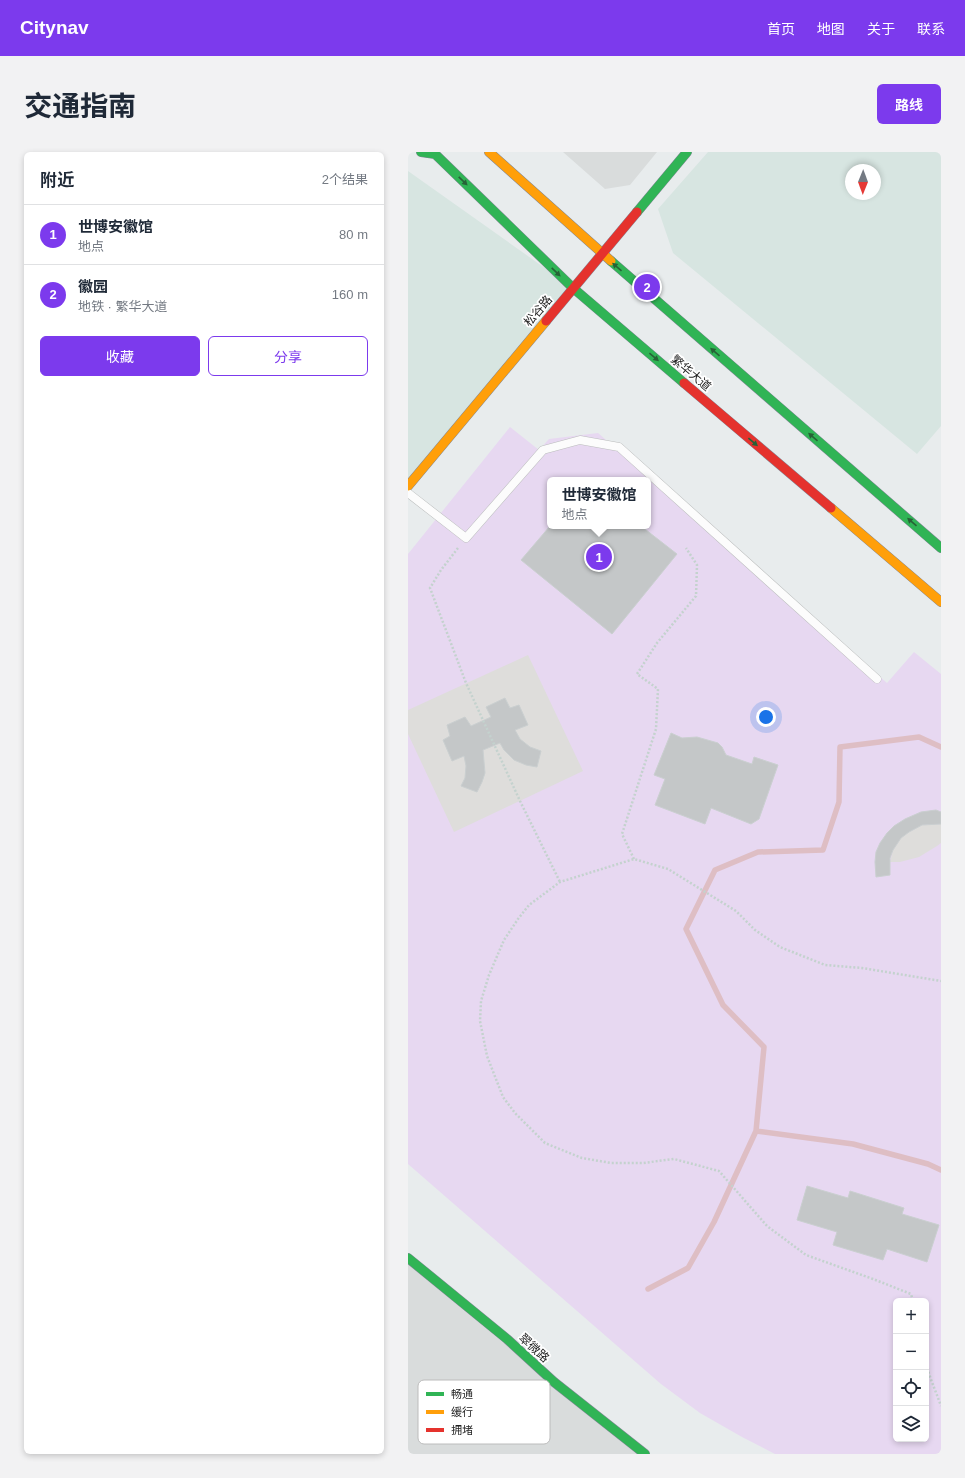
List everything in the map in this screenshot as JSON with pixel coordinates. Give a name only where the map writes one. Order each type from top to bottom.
[{"type":"main road","name":"繁华大道","points":[[421,152],[435,154],[573,288],[941,602]]},
{"type":"main road","points":[[489,152],[602,254],[941,548]]},
{"type":"main road","name":"松谷路","points":[[408,486],[687,152]]},
{"type":"main road","name":"翠微路","points":[[408,1258],[507,1339],[554,1382],[645,1454]]},
{"type":"lane","points":[[408,493],[466,538],[543,450],[580,440],[619,447],[877,679]]},
{"type":"path","points":[[466,538],[441,570],[430,588],[466,683],[520,801],[560,882]]},
{"type":"path","points":[[634,859],[622,834],[656,729],[658,689],[637,674],[657,643],[696,596],[697,565],[686,548]]},
{"type":"path","points":[[912,1298],[911,1294],[806,1254],[767,1226],[719,1171],[674,1159],[611,1163],[582,1158],[546,1143],[515,1113],[503,1097],[487,1056],[480,1021],[481,1001],[489,975],[504,940],[529,906],[560,882],[634,859],[668,869],[676,873],[736,911],[755,930],[780,947],[825,965],[862,968],[941,981]]},
{"type":"path","points":[[928,1370],[941,1406]]},
{"type":"shaded area","points":[[563,152],[657,152],[630,185],[605,189]]},
{"type":"shaded area","points":[[708,152],[941,152],[941,426],[917,454],[673,253],[658,209]]},
{"type":"shaded area","points":[[408,171],[573,288],[408,486]]},
{"type":"shaded area","points":[[510,427],[539,450],[549,439],[598,433],[649,477],[547,477],[547,529],[651,529],[651,479],[887,683],[914,652],[941,674],[941,1454],[775,1454],[700,1413],[661,1384],[408,1164],[408,554]]},
{"type":"shaded area","points":[[528,655],[583,771],[454,832],[408,734],[408,710]]},
{"type":"shaded area","points":[[941,824],[941,843],[937,846],[919,857],[900,862],[890,862],[893,850],[901,838],[909,832],[922,825]]},
{"type":"shaded area","points":[[408,1258],[645,1454],[408,1454]]},
{"type":"building","points":[[547,529],[645,529],[677,554],[612,634],[521,560]]},
{"type":"building","points":[[505,698],[510,708],[519,705],[528,725],[515,730],[520,739],[530,747],[541,751],[537,767],[526,765],[514,760],[504,750],[500,743],[483,750],[485,773],[477,792],[461,786],[465,778],[466,766],[464,756],[452,761],[443,740],[450,736],[447,725],[465,717],[471,726],[491,717],[486,707]]},
{"type":"building","points":[[671,733],[682,738],[697,737],[718,743],[726,755],[752,764],[754,757],[778,765],[759,819],[751,824],[711,808],[705,824],[655,805],[665,779],[654,775]]},
{"type":"building","points":[[936,810],[941,812],[941,824],[922,825],[901,838],[893,850],[890,858],[890,875],[876,877],[876,852],[887,833],[894,826],[905,819],[921,812]]},
{"type":"building","points":[[807,1186],[848,1198],[850,1191],[904,1208],[902,1214],[939,1225],[927,1262],[887,1249],[883,1260],[833,1245],[837,1232],[797,1220]]},
{"type":"waterway","points":[[648,1289],[688,1268],[714,1222],[756,1131],[764,1047],[723,1005],[686,929],[715,870],[758,852],[823,850],[839,802],[840,747],[919,737],[941,747]]},
{"type":"waterway","points":[[756,1131],[853,1144],[928,1164],[941,1170]]},
{"type":"traffic: fast","points":[[421,152],[435,154],[573,288],[684,383]]},
{"type":"traffic: fast","points":[[637,212],[687,152]]},
{"type":"traffic: fast","points":[[611,261],[941,548]]},
{"type":"traffic: fast","points":[[408,1258],[507,1339],[554,1382],[645,1454]]},
{"type":"traffic: slow","points":[[489,152],[611,261]]},
{"type":"traffic: slow","points":[[408,486],[546,321]]},
{"type":"traffic: slow","points":[[831,508],[941,602]]},
{"type":"traffic: jam","points":[[546,321],[637,212]]},
{"type":"traffic: jam","points":[[684,383],[831,508]]},
{"type":"place","name":"徽园","points":[[647,287]]},
{"type":"place","name":"世博安徽馆","points":[[599,557]]}]
